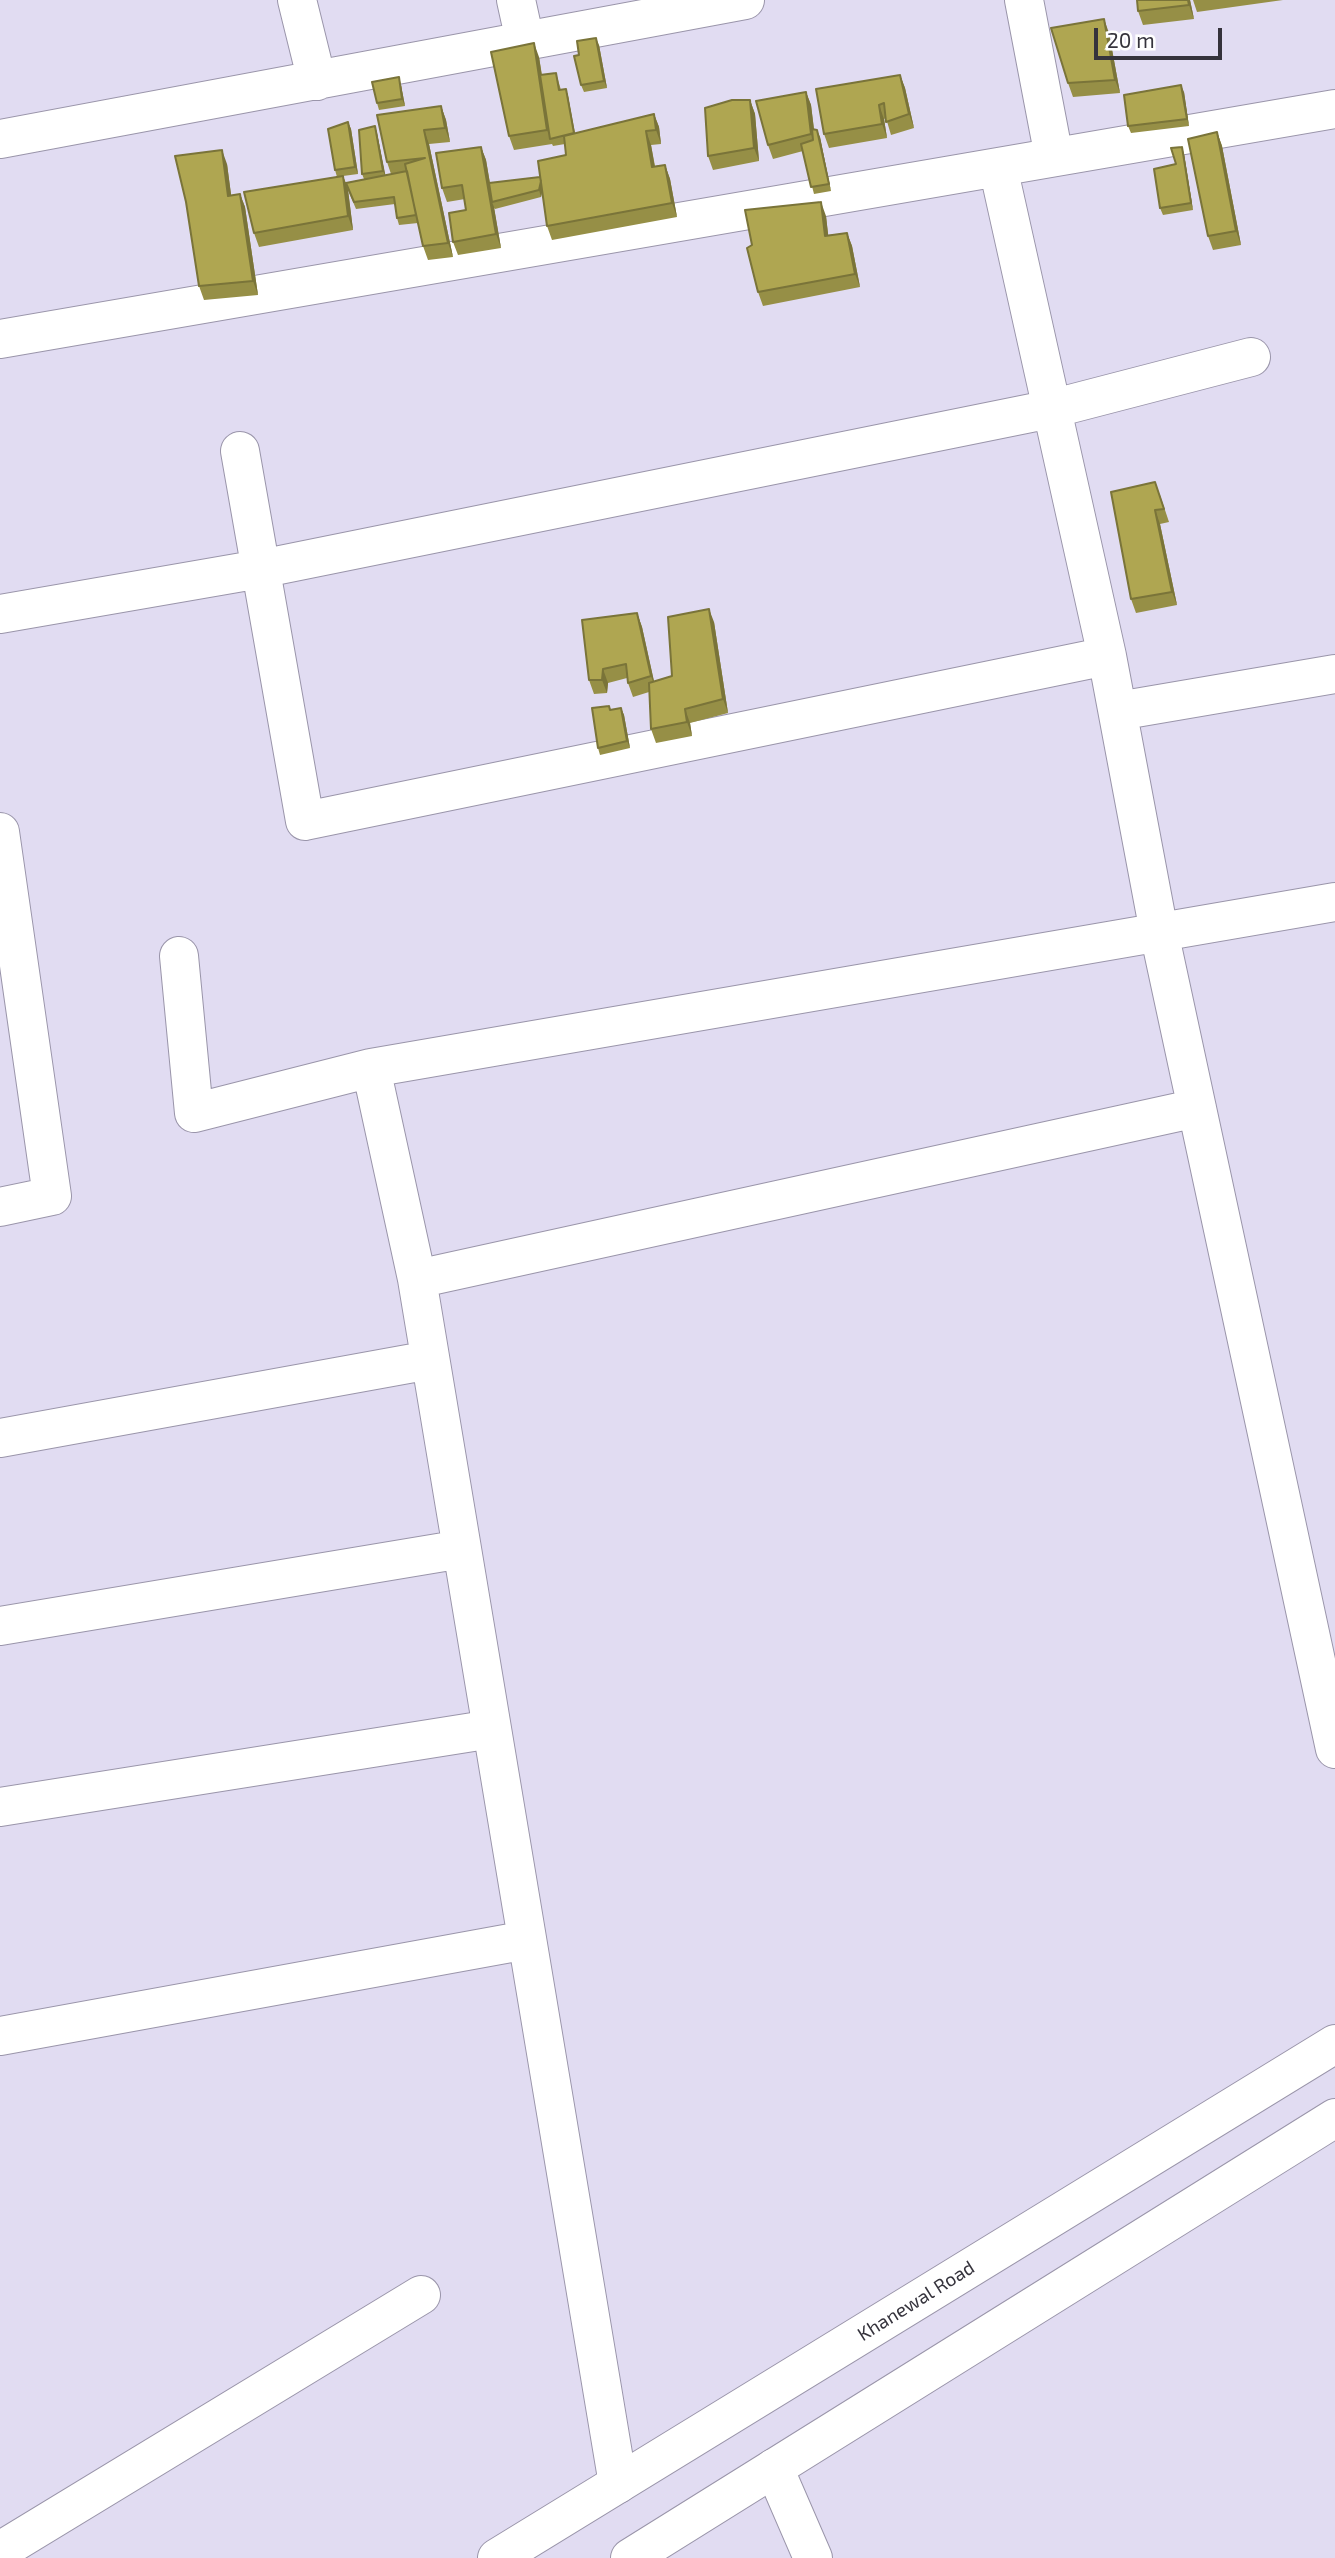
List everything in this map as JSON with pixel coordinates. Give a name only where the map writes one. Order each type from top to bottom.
[{"type":"street","points":[[297,0],[317,81]]},
{"type":"street","points":[[516,0],[525,41]]},
{"type":"street","points":[[0,139],[745,0]]},
{"type":"street","points":[[1024,0],[1054,157]]},
{"type":"street","points":[[0,339],[1335,109]]},
{"type":"street","points":[[998,167],[1107,656],[1159,932],[1335,1749]]},
{"type":"street","points":[[0,614],[260,569],[1051,409],[1251,357]]},
{"type":"street","points":[[240,452],[305,821],[1107,656]]},
{"type":"street","points":[[1118,711],[1335,674]]},
{"type":"street","points":[[0,832],[52,1196],[0,1207]]},
{"type":"street","points":[[179,956],[194,1113],[371,1068],[1335,902]]},
{"type":"street","points":[[371,1068],[417,1279],[618,2484]]},
{"type":"street","points":[[417,1279],[1197,1108]]},
{"type":"street","points":[[0,1438],[430,1360]]},
{"type":"street","points":[[0,1626],[462,1549]]},
{"type":"street","points":[[0,1807],[492,1729]]},
{"type":"street","points":[[0,2036],[527,1940]]},
{"type":"street","name":"Khanewal Road","points":[[497,2558],[1335,2044]]},
{"type":"street","points":[[630,2558],[1335,2118]]},
{"type":"street","points":[[0,2551],[421,2295]]},
{"type":"street","points":[[774,2468],[813,2558]]},
{"type":"building","points":[[1137,0],[1188,0],[1189,5],[1138,11]]},
{"type":"building","points":[[1104,19],[1115,80],[1068,83],[1051,28]]},
{"type":"building","points":[[596,38],[604,81],[581,85],[574,56],[579,55],[577,41]]},
{"type":"building","points":[[534,43],[547,130],[509,136],[491,52]]},
{"type":"building","points":[[556,73],[559,90],[566,89],[574,133],[550,139],[540,75]]},
{"type":"building","points":[[900,75],[909,114],[886,122],[884,103],[879,105],[882,124],[824,134],[816,89]]},
{"type":"building","points":[[399,77],[402,99],[377,103],[372,82]]},
{"type":"building","points":[[1181,85],[1187,119],[1128,126],[1124,95]]},
{"type":"building","points":[[806,92],[811,134],[768,145],[756,101]]},
{"type":"building","points":[[732,100],[750,100],[754,148],[708,156],[705,108]]},
{"type":"building","points":[[441,106],[445,128],[424,130],[448,243],[423,246],[405,164],[425,158],[387,162],[377,115]]},
{"type":"building","points":[[654,114],[656,130],[646,131],[652,167],[665,165],[672,203],[547,226],[538,161],[566,155],[564,136]]},
{"type":"building","points":[[348,122],[355,167],[335,170],[328,129]]},
{"type":"building","points":[[375,126],[383,171],[362,174],[359,130]]},
{"type":"building","points":[[812,129],[817,130],[829,184],[811,187],[801,144],[813,140]]},
{"type":"building","points":[[1217,132],[1236,231],[1208,236],[1188,139]]},
{"type":"building","points":[[481,147],[496,234],[453,242],[449,213],[466,210],[462,185],[442,188],[436,153]]},
{"type":"building","points":[[1182,147],[1191,203],[1160,208],[1154,169],[1176,164],[1171,148]]},
{"type":"building","points":[[222,150],[228,196],[240,194],[253,281],[199,286],[186,202],[175,156]]},
{"type":"building","points":[[407,171],[416,215],[397,218],[394,197],[354,202],[346,183]]},
{"type":"building","points":[[343,176],[348,216],[254,233],[244,192]]},
{"type":"building","points":[[540,177],[539,190],[492,202],[489,183]]},
{"type":"building","points":[[821,202],[825,236],[847,233],[855,274],[758,292],[747,248],[752,245],[745,210]]},
{"type":"building","points":[[1155,482],[1164,509],[1155,510],[1172,592],[1131,599],[1111,492]]},
{"type":"building","points":[[709,609],[723,699],[685,709],[687,722],[651,729],[649,683],[672,676],[668,617]]},
{"type":"building","points":[[637,613],[651,676],[628,683],[626,664],[603,669],[602,680],[589,680],[582,620]]},
{"type":"building","points":[[609,706],[610,710],[621,708],[627,741],[598,748],[592,708]]}]
